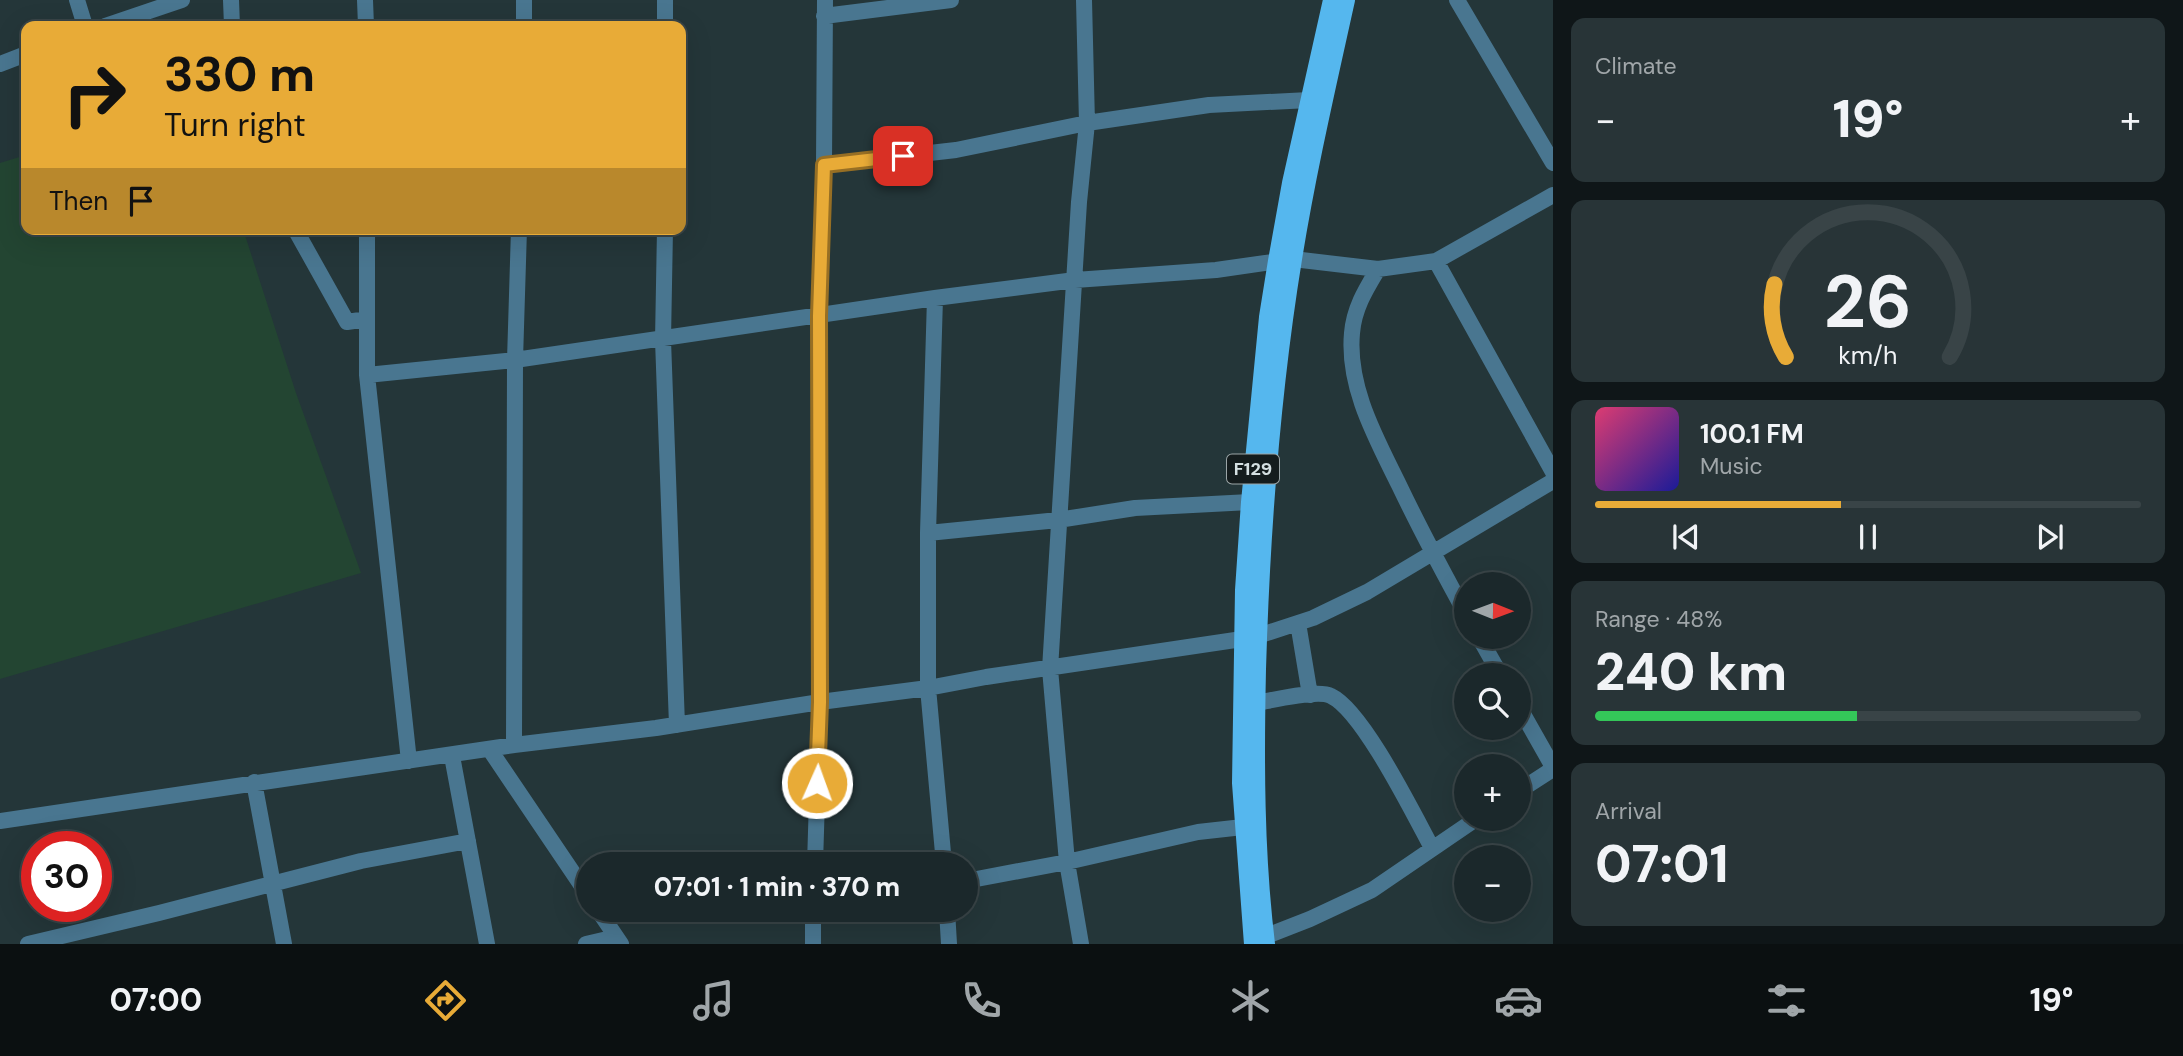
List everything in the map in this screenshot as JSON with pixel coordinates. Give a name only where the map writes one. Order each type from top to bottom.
[{"type":"main road","name":"F129","points":[[1259,942],[1242,827],[1241,783],[1250,638],[1262,536],[1285,260],[1308,100],[1332,0]]},
{"type":"main road","name":"F129","points":[[1259,942],[1255,778],[1257,703],[1250,638],[1250,502],[1265,343],[1346,0]]},
{"type":"street","points":[[78,0],[84,21]]},
{"type":"street","points":[[139,21],[182,0]]},
{"type":"street","points":[[231,0],[232,21]]},
{"type":"street","points":[[365,0],[366,21]]},
{"type":"street","points":[[524,0],[524,21]]},
{"type":"street","points":[[665,0],[665,21]]},
{"type":"street","points":[[814,852],[820,702],[819,316],[824,165],[824,8],[951,0]]},
{"type":"street","points":[[1081,944],[1067,862],[1049,669],[1079,202],[1087,123],[1084,0]]},
{"type":"street","points":[[1457,0],[1553,163]]},
{"type":"street","points":[[0,64],[21,56]]},
{"type":"street","points":[[824,165],[956,150],[1087,123],[1209,105],[1308,100]]},
{"type":"street","points":[[367,375],[515,360],[1076,280],[1216,270],[1285,260],[1378,269],[1436,261],[1553,195]]},
{"type":"street","points":[[298,235],[347,322],[367,319]]},
{"type":"street","points":[[367,235],[367,375],[409,761]]},
{"type":"street","points":[[514,745],[515,360],[519,235]]},
{"type":"street","points":[[665,235],[663,340],[677,725]]},
{"type":"street","points":[[1436,261],[1553,472]]},
{"type":"street","points":[[1378,269],[1357,304],[1352,331],[1352,358],[1365,414],[1454,592]]},
{"type":"street","points":[[935,298],[928,533],[928,688],[943,852]]},
{"type":"street","points":[[0,821],[514,745],[677,725],[1250,638],[1298,623],[1367,593],[1553,481]]},
{"type":"street","points":[[928,533],[1058,520],[1135,508],[1250,502]]},
{"type":"street","points":[[1298,623],[1310,695]]},
{"type":"street","points":[[1257,703],[1329,695],[1343,705],[1374,744],[1432,848]]},
{"type":"street","points":[[1531,729],[1553,768],[1531,783]]},
{"type":"street","points":[[490,750],[576,877]]},
{"type":"street","points":[[452,755],[487,944]]},
{"type":"street","points":[[254,782],[284,944]]},
{"type":"street","points":[[978,879],[1067,862],[1198,832],[1242,827]]},
{"type":"street","points":[[1259,942],[1372,890],[1458,831]]},
{"type":"street","points":[[28,944],[361,861],[468,841]]},
{"type":"street","points":[[586,944],[619,941],[606,922]]},
{"type":"street","points":[[813,922],[813,944]]},
{"type":"street","points":[[948,922],[949,944]]},
{"type":"green space","points":[[21,157],[21,235],[245,235],[296,393],[361,573],[0,679],[0,163]]},
{"type":"route","points":[[817,783],[820,702],[819,316],[824,165],[903,156]]}]
